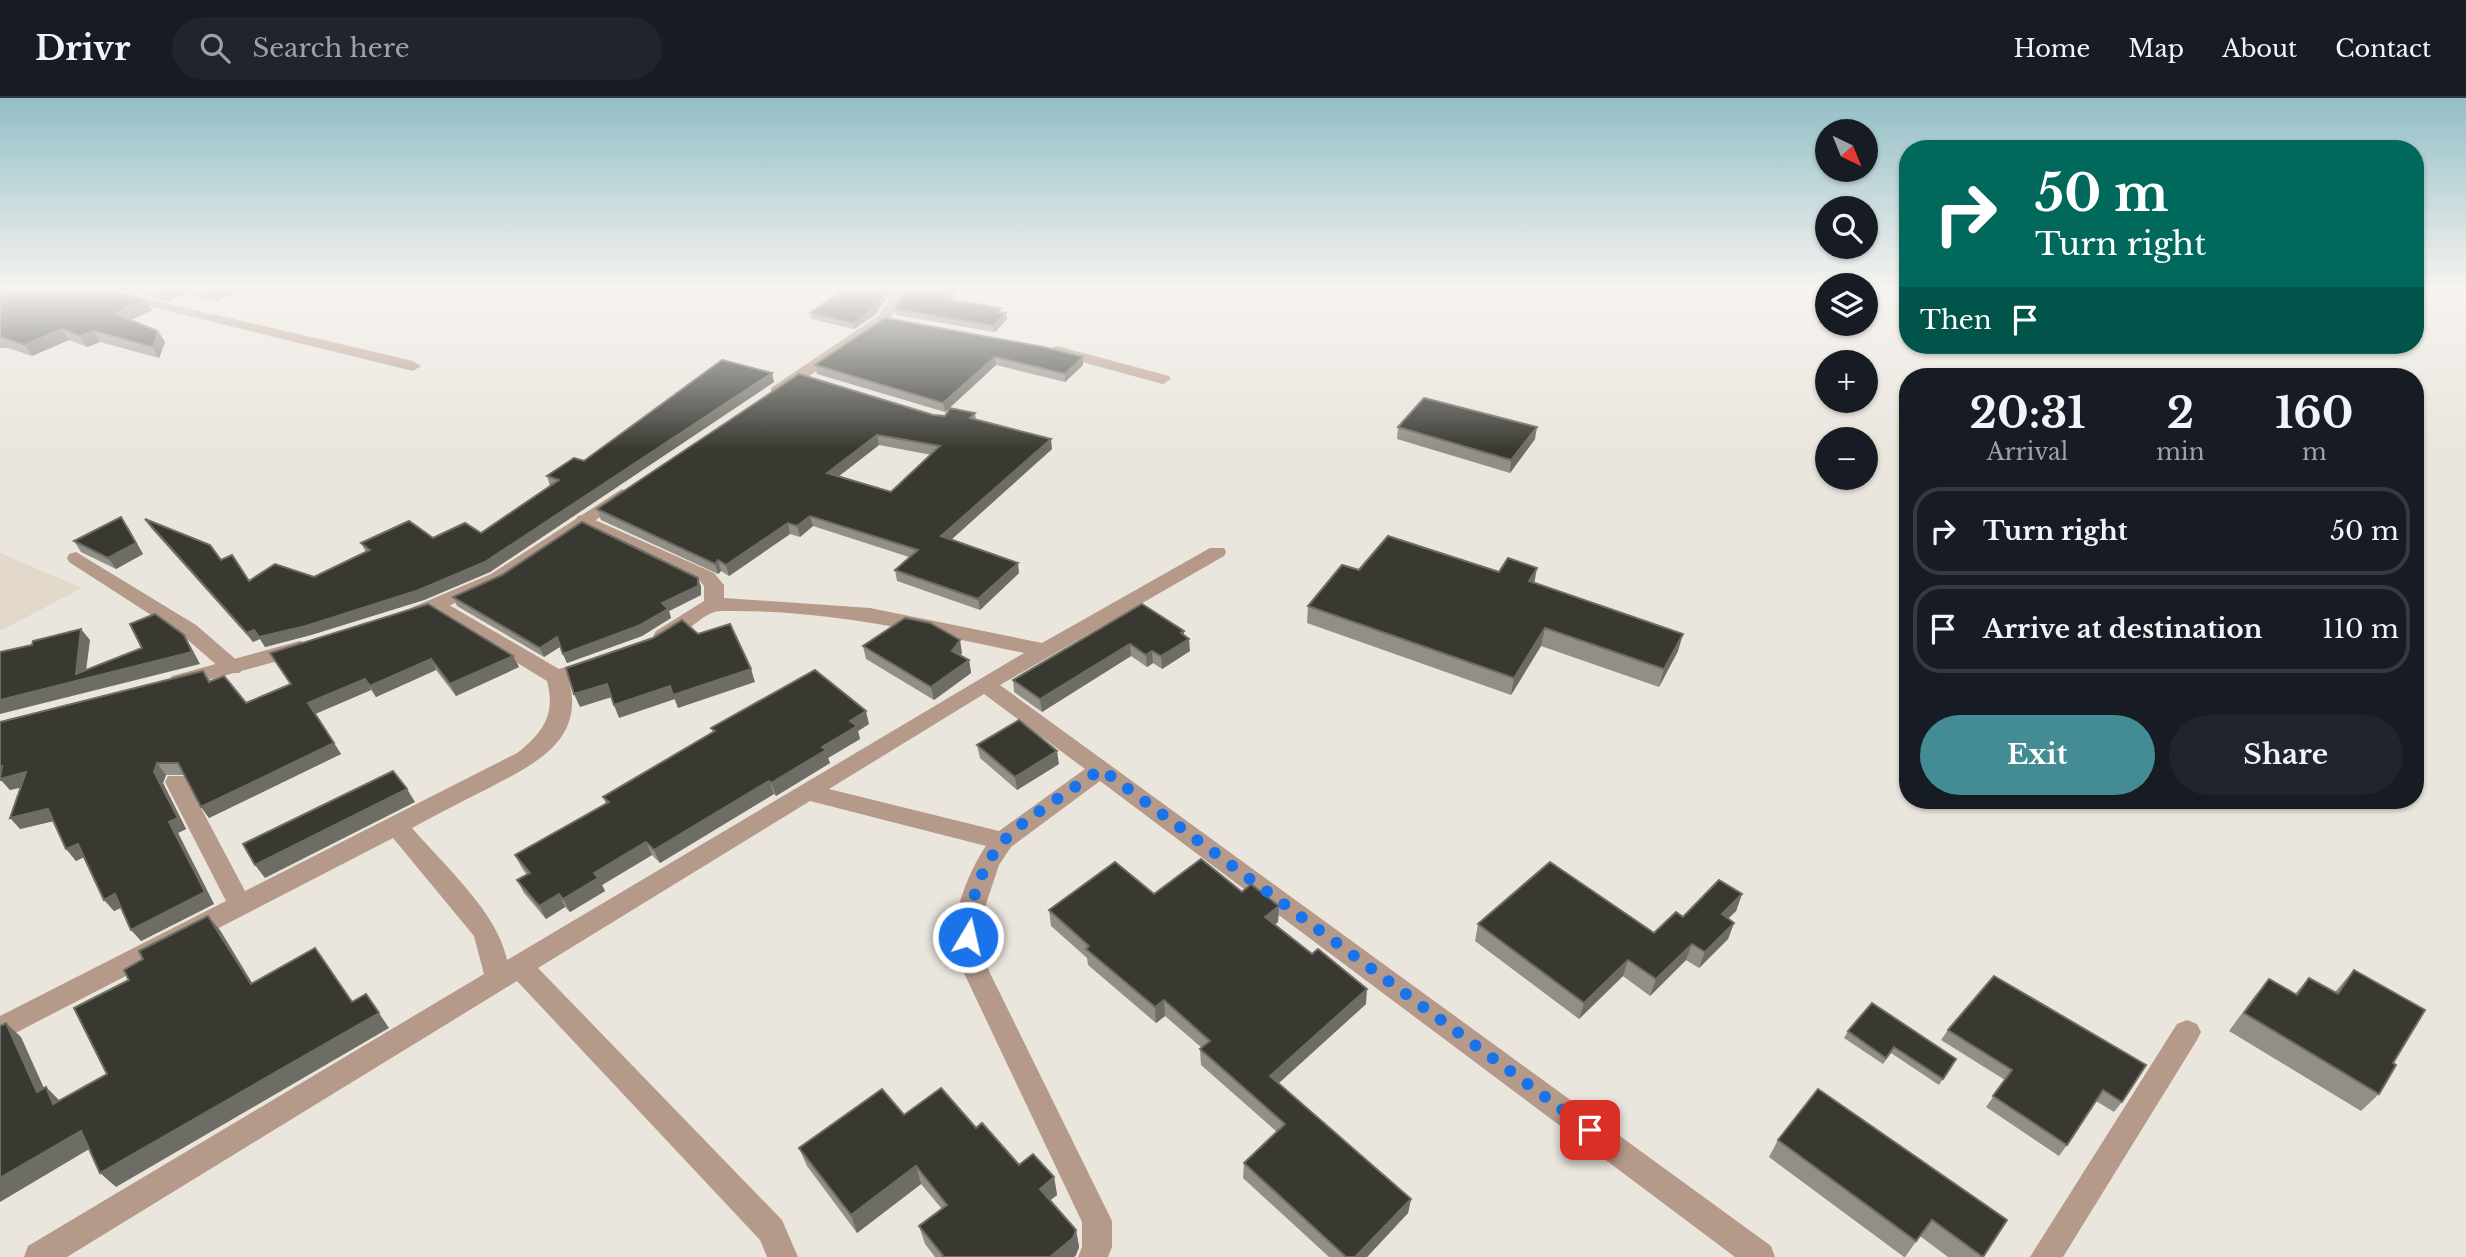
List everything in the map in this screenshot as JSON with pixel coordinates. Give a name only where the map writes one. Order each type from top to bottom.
[{"type":"street","points":[[312,342],[413,366]]},
{"type":"street","points":[[765,398],[854,342]]},
{"type":"street","points":[[1045,348],[1163,379]]},
{"type":"street","points":[[799,376],[825,384]]},
{"type":"street","points":[[383,624],[437,606],[498,578],[641,482]]},
{"type":"street","points":[[584,520],[707,577],[714,584],[714,604]]},
{"type":"street","points":[[39,1257],[985,684],[1217,552]]},
{"type":"street","points":[[76,558],[189,629],[233,668]]},
{"type":"street","points":[[638,648],[714,604],[870,614],[1043,650]]},
{"type":"street","points":[[0,1029],[525,759],[547,744],[562,716],[563,695],[556,677],[437,606]]},
{"type":"street","points":[[155,687],[321,642]]},
{"type":"street","points":[[556,677],[616,658]]},
{"type":"street","points":[[985,684],[1760,1257]]},
{"type":"street","points":[[1093,1257],[1097,1247],[1097,1221],[976,971],[968,937],[968,919],[988,862],[1003,841],[1101,769]]},
{"type":"street","points":[[176,782],[240,905]]},
{"type":"street","points":[[806,792],[1003,841]]},
{"type":"street","points":[[396,825],[483,929],[509,972],[771,1230],[783,1257]]},
{"type":"street","points":[[2045,1257],[2187,1032]]},
{"type":"shaded area","points":[[0,553],[82,588],[0,631]]},
{"type":"building","points":[[135,342],[155,342],[153,347]]},
{"type":"building","points":[[849,342],[1016,342],[1083,357],[1065,374],[995,357],[943,403],[815,365]]},
{"type":"building","points":[[722,360],[772,373],[485,562],[419,590],[306,626],[259,637],[254,630],[247,633],[145,519],[210,545],[221,560],[232,555],[249,581],[275,564],[314,577],[370,550],[361,543],[409,521],[433,538],[465,523],[481,533],[559,480],[547,476],[574,458],[584,461]]},
{"type":"building","points":[[799,374],[933,415],[945,416],[950,408],[975,413],[970,418],[1051,439],[941,536],[1018,563],[978,599],[895,570],[918,550],[810,516],[797,526],[788,523],[726,565],[718,560],[715,564],[597,509]],"holes":[[[877,435],[940,446],[891,492],[827,473]]]},
{"type":"building","points":[[1424,398],[1537,427],[1511,460],[1398,427]]},
{"type":"building","points":[[121,517],[136,543],[108,558],[74,541]]},
{"type":"building","points":[[582,522],[698,578],[698,586],[662,603],[668,609],[638,626],[563,654],[557,637],[540,648],[453,597],[502,575]]},
{"type":"building","points":[[1388,536],[1499,572],[1508,558],[1537,568],[1529,581],[1683,634],[1664,669],[1545,628],[1514,678],[1308,606],[1342,565],[1359,570]]},
{"type":"building","points":[[428,604],[513,656],[450,684],[431,659],[370,686],[365,679],[308,703],[334,743],[201,807],[178,763],[157,763],[154,772],[178,818],[169,822],[205,892],[131,930],[115,894],[104,900],[78,844],[66,849],[48,809],[10,818],[26,772],[0,779],[0,722],[203,671],[209,682],[224,676],[246,703],[291,684],[270,653]]},
{"type":"building","points":[[1142,604],[1184,631],[1181,633],[1189,639],[1161,656],[1152,651],[1146,655],[1130,644],[1040,699],[1013,680]]},
{"type":"building","points":[[155,614],[184,635],[192,652],[0,700],[0,652],[81,629],[76,674],[142,648],[130,624]]},
{"type":"building","points":[[905,618],[930,623],[960,640],[952,651],[969,660],[931,687],[863,646]]},
{"type":"building","points":[[682,620],[698,634],[730,624],[751,669],[673,695],[670,686],[614,705],[607,684],[574,694],[566,668],[653,638]]},
{"type":"building","points":[[815,670],[866,711],[850,721],[857,726],[822,747],[826,750],[654,850],[646,842],[594,873],[598,878],[563,899],[559,894],[539,906],[517,880],[530,873],[515,855],[609,802],[603,797],[715,731],[711,728]]},
{"type":"building","points":[[1019,720],[1057,751],[1015,777],[977,745]]},
{"type":"building","points":[[393,771],[407,789],[255,865],[243,844]]},
{"type":"building","points":[[1201,859],[1242,892],[1251,884],[1279,906],[1265,917],[1312,954],[1318,949],[1367,989],[1270,1076],[1411,1199],[1355,1257],[1346,1257],[1244,1163],[1285,1124],[1200,1049],[1210,1041],[1164,1000],[1155,1007],[1086,949],[1089,946],[1049,910],[1115,862],[1154,894]]},
{"type":"building","points":[[1550,862],[1654,933],[1676,912],[1683,917],[1719,880],[1742,894],[1722,914],[1734,923],[1705,952],[1692,944],[1656,979],[1628,960],[1584,1003],[1478,924]]},
{"type":"building","points":[[208,916],[251,984],[315,948],[352,1002],[366,994],[379,1013],[100,1173],[81,1131],[0,1178],[0,1026],[6,1023],[37,1092],[46,1087],[53,1104],[107,1074],[74,1008],[129,980],[124,970],[143,959],[139,951]]},
{"type":"building","points":[[2354,970],[2425,1010],[2393,1063],[2396,1065],[2379,1094],[2244,1013],[2269,979],[2297,995],[2309,978],[2338,994]]},
{"type":"building","points":[[1994,976],[2146,1065],[2122,1102],[2103,1090],[2067,1145],[1993,1096],[2012,1070],[1948,1030]]},
{"type":"building","points":[[1872,1003],[1956,1059],[1943,1079],[1894,1047],[1886,1058],[1848,1031]]},
{"type":"building","points":[[941,1088],[976,1128],[982,1123],[1019,1165],[1033,1154],[1054,1177],[1040,1189],[1076,1230],[1073,1238],[1050,1257],[944,1257],[919,1226],[947,1205],[916,1166],[851,1215],[799,1148],[882,1089],[904,1115]]},
{"type":"building","points":[[1818,1089],[2007,1220],[1983,1257],[1932,1220],[1916,1241],[1778,1140]]},
{"type":"route","points":[[968,937],[968,919],[988,862],[1003,841],[1101,769],[1590,1130]]}]
